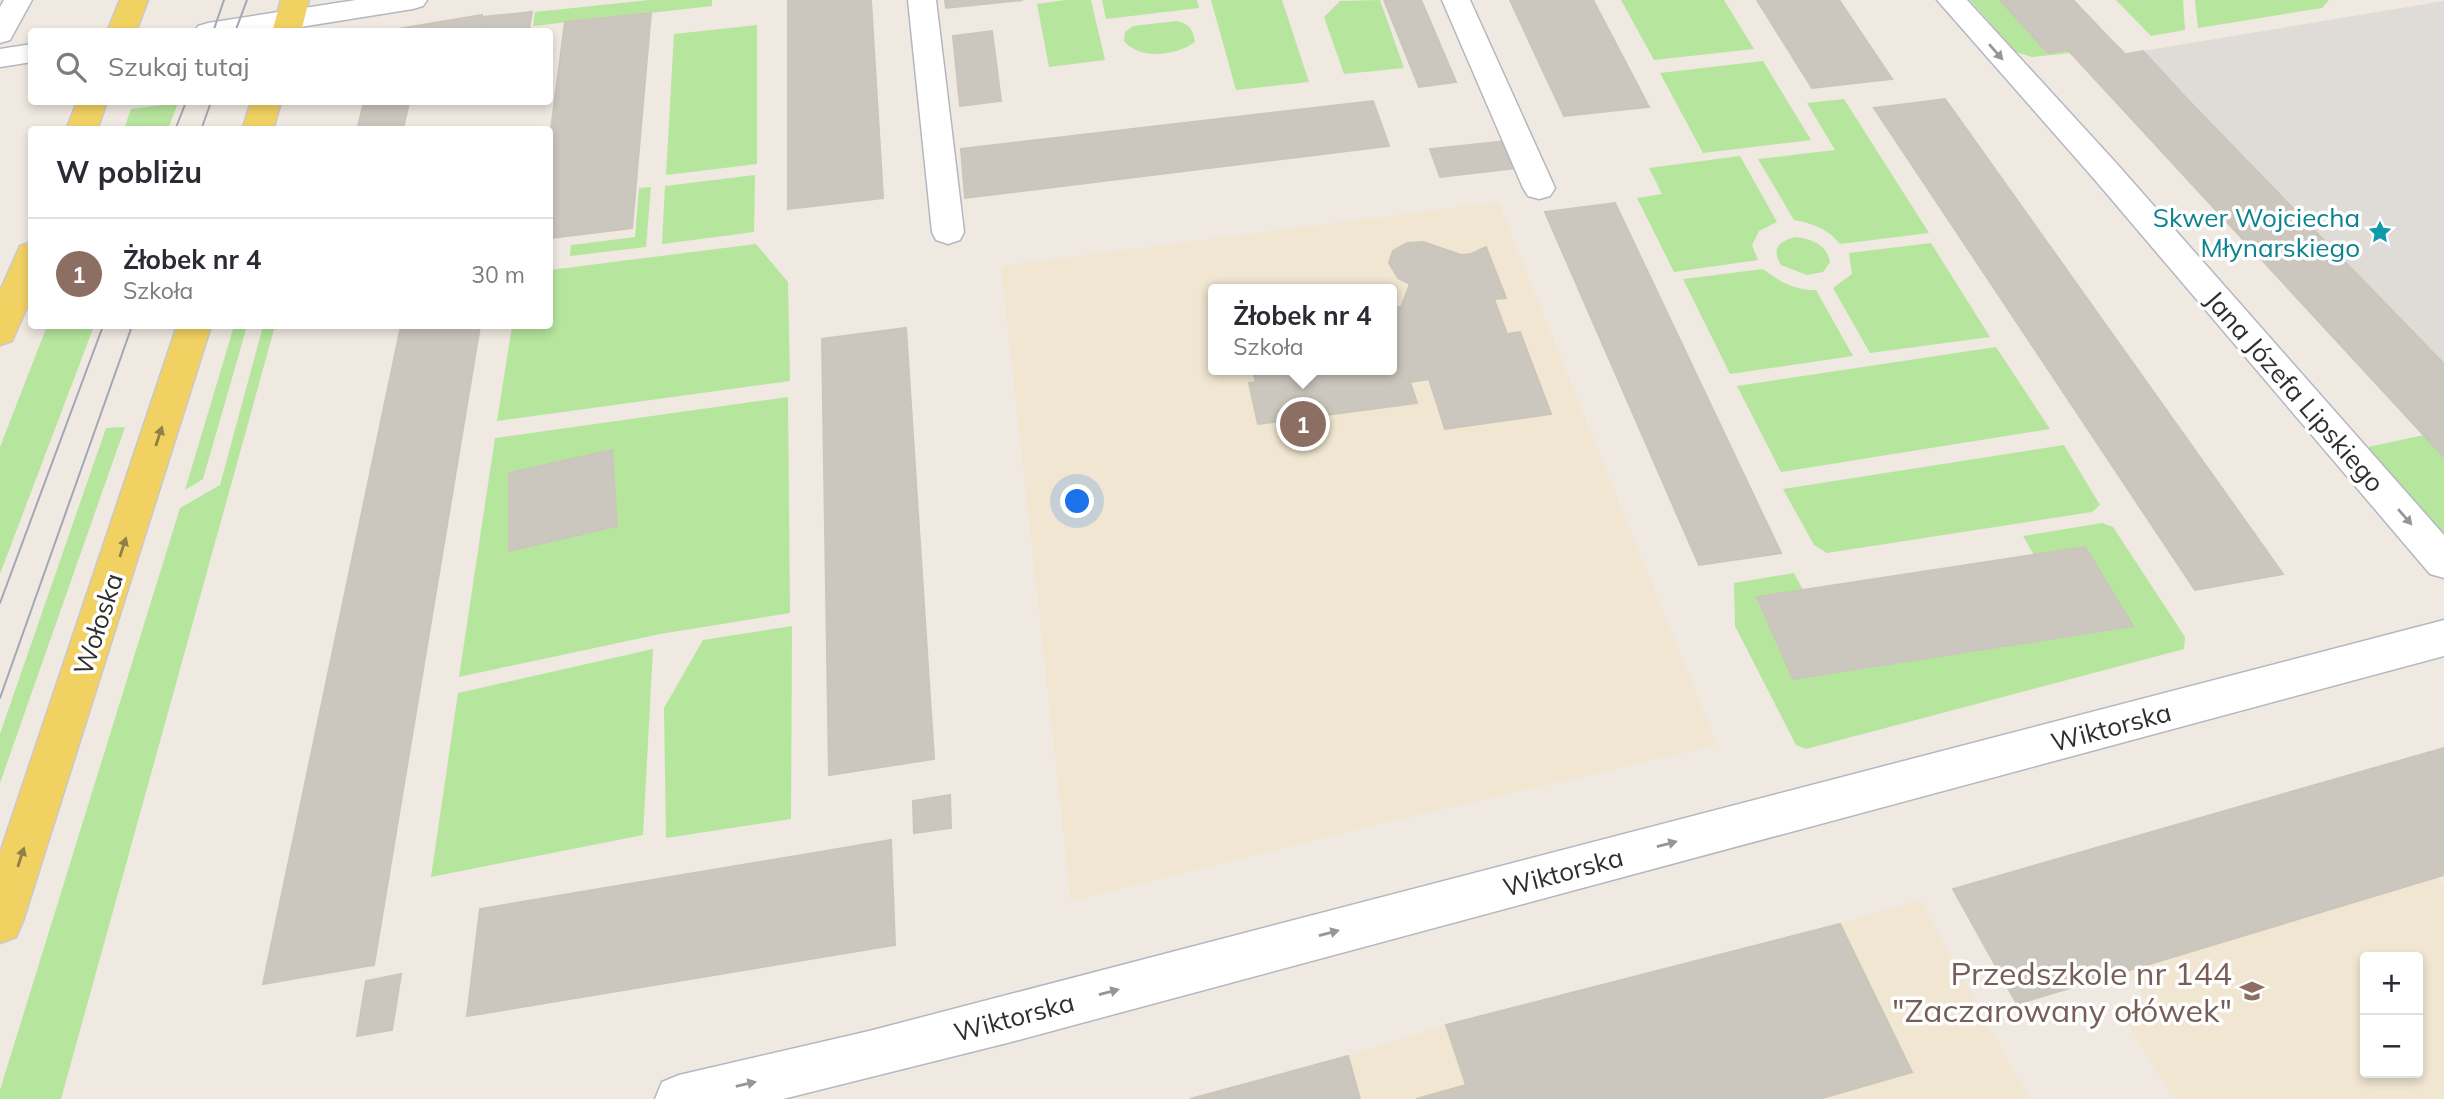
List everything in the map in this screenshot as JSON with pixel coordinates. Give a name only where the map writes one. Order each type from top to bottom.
[{"type":"main road","points":[[123,28],[134,0]]},
{"type":"main road","points":[[83,126],[92,105]]},
{"type":"main road","points":[[258,126],[265,105]]},
{"type":"main road","points":[[0,332],[28,264]]},
{"type":"main road","name":"Wołoska","points":[[0,921],[193,329]]},
{"type":"street","points":[[0,34],[18,0]]},
{"type":"street","points":[[230,28],[413,0]]},
{"type":"street","points":[[922,0],[948,232]]},
{"type":"street","points":[[1456,0],[1539,188]]},
{"type":"street","name":"Jana Józefa Lipskiego","points":[[1951,0],[2106,172],[2444,562]]},
{"type":"street","points":[[0,58],[28,53]]},
{"type":"street","name":"Wiktorska","points":[[680,1099],[869,1055],[1011,1018],[2444,638]]},
{"type":"shaded area","name":"Skwer Wojciecha Młynarskiego","points":[[2444,1],[2444,364],[2143,51]]},
{"type":"shaded area","points":[[1498,202],[1717,745],[1397,820],[1071,901],[1001,266]]},
{"type":"shaded area","name":"Przedszkole nr 144 \"Zaczarowany ołówek\"","points":[[2437,877],[2444,886],[2444,1099],[2173,1099],[2125,1019],[2152,1011],[2127,971]]},
{"type":"shaded area","points":[[1920,900],[2029,1099],[1191,1099],[1348,1056],[1446,1025],[1840,924]]},
{"type":"green space","points":[[649,0],[712,0],[712,6],[533,26],[535,12]]},
{"type":"green space","points":[[1091,0],[1105,60],[1049,67],[1037,4]]},
{"type":"green space","points":[[1102,0],[1197,0],[1199,8],[1106,19]]},
{"type":"green space","points":[[1211,0],[1282,0],[1309,82],[1236,90]]},
{"type":"green space","points":[[1380,0],[1404,68],[1344,74],[1324,17],[1340,1]]},
{"type":"green space","points":[[1621,0],[1724,0],[1754,49],[1654,60]]},
{"type":"green space","points":[[1970,0],[2000,0],[2048,53],[2068,50],[2070,53],[2032,57],[2016,52]]},
{"type":"green space","points":[[2116,0],[2183,0],[2185,30],[2151,36]]},
{"type":"green space","points":[[2195,0],[2329,0],[2322,8],[2198,28]]},
{"type":"green space","points":[[1177,21],[1190,28],[1193,34],[1195,42],[1187,47],[1158,54],[1139,51],[1124,41],[1125,32],[1133,26]]},
{"type":"green space","points":[[757,25],[757,164],[666,175],[674,34]]},
{"type":"green space","points":[[1763,61],[1811,140],[1703,153],[1660,73]]},
{"type":"green space","points":[[1844,99],[1929,233],[1840,244],[1819,228],[1794,220],[1758,159],[1835,150],[1807,103]]},
{"type":"green space","points":[[177,105],[169,126],[125,126],[131,109]]},
{"type":"green space","points":[[1740,156],[1777,222],[1759,231],[1752,245],[1758,260],[1674,272],[1637,198],[1662,194],[1649,168]]},
{"type":"green space","points":[[755,175],[754,232],[662,244],[665,186]]},
{"type":"green space","points":[[651,187],[646,247],[570,256],[571,245],[635,237],[639,188]]},
{"type":"green space","points":[[1795,237],[1812,241],[1826,251],[1830,262],[1823,272],[1807,275],[1781,265],[1777,254],[1778,246]]},
{"type":"green space","points":[[1931,243],[1990,337],[1870,353],[1833,288],[1852,274],[1849,253]]},
{"type":"green space","points":[[756,244],[788,282],[790,381],[497,421],[512,329],[553,329],[553,270]]},
{"type":"green space","points":[[1763,269],[1788,284],[1801,289],[1816,290],[1853,356],[1730,374],[1683,279]]},
{"type":"green space","points":[[46,329],[93,329],[0,574],[0,447]]},
{"type":"green space","points":[[233,329],[246,329],[203,479],[185,490]]},
{"type":"green space","points":[[262,329],[274,329],[61,1099],[0,1099],[0,1090],[180,508],[220,485]]},
{"type":"green space","points":[[1996,347],[2050,429],[1781,472],[1737,386]]},
{"type":"green space","points":[[788,397],[790,613],[660,634],[459,677],[495,438]]},
{"type":"green space","points":[[125,427],[0,783],[0,734],[106,428]]},
{"type":"green space","points":[[2424,435],[2444,457],[2444,534],[2368,447]]},
{"type":"green space","points":[[2064,445],[2100,505],[2092,512],[1827,553],[1814,545],[1783,489]]},
{"type":"green space","points":[[2102,523],[2113,527],[2185,637],[2184,649],[1806,749],[1796,745],[1735,626],[1734,583],[1794,573],[1803,590],[1757,598],[1793,679],[2132,626],[2085,547],[2034,555],[2023,536]]},
{"type":"green space","points":[[792,626],[791,819],[666,838],[664,708],[703,640]]},
{"type":"green space","points":[[653,649],[643,835],[431,877],[458,693]]},
{"type":"building","points":[[788,0],[871,0],[883,198],[788,209]]},
{"type":"building","points":[[945,0],[1023,0],[946,8]]},
{"type":"building","points":[[1384,0],[1421,0],[1456,82],[1419,87]]},
{"type":"building","points":[[1510,0],[1593,0],[1649,107],[1564,116]]},
{"type":"building","points":[[1757,0],[1839,0],[1892,79],[1812,88]]},
{"type":"building","points":[[2000,0],[2073,0],[2113,42],[2048,53]]},
{"type":"building","points":[[532,12],[529,28],[482,28],[482,17]]},
{"type":"building","points":[[651,13],[632,228],[553,238],[551,126],[565,22]]},
{"type":"building","points":[[482,15],[482,28],[404,28]]},
{"type":"building","points":[[992,31],[1001,101],[960,106],[953,36]]},
{"type":"building","points":[[2113,42],[2125,54],[2080,63],[2068,50]]},
{"type":"building","points":[[2143,51],[2444,364],[2444,457],[2080,63]]},
{"type":"building","points":[[1945,99],[2283,574],[2195,590],[1874,108]]},
{"type":"building","points":[[1373,101],[1389,146],[965,198],[961,149]]},
{"type":"building","points":[[363,105],[408,105],[404,125],[358,126]]},
{"type":"building","points":[[1507,141],[1518,168],[1440,177],[1430,149]]},
{"type":"building","points":[[1615,203],[1781,553],[1699,565],[1545,212]]},
{"type":"building","points":[[1423,242],[1461,255],[1486,247],[1506,298],[1494,299],[1507,334],[1520,332],[1551,414],[1445,429],[1429,379],[1410,382],[1417,403],[1258,424],[1249,383],[1256,382],[1254,375],[1397,375],[1397,307],[1401,307],[1410,284],[1398,278],[1389,263],[1393,251],[1407,243]]},
{"type":"building","points":[[906,328],[934,759],[829,775],[822,339]]},
{"type":"building","points":[[400,329],[480,329],[374,965],[263,984]]},
{"type":"building","points":[[612,450],[617,526],[509,551],[509,473]]},
{"type":"building","points":[[2085,547],[2133,626],[1793,679],[1757,597]]},
{"type":"building","points":[[2444,748],[2444,875],[2017,1004],[1953,889]]},
{"type":"building","points":[[950,795],[951,828],[914,833],[913,801]]},
{"type":"building","points":[[891,840],[895,945],[467,1016],[480,909]]},
{"type":"building","points":[[1840,924],[1912,1072],[1819,1099],[1416,1099],[1466,1085],[1446,1025]]},
{"type":"building","points":[[401,974],[392,1030],[357,1036],[366,981]]},
{"type":"building","points":[[1348,1056],[1360,1099],[1190,1099]]},
{"type":"tram line","points":[[214,28],[224,0]]},
{"type":"tram line","points":[[236,28],[247,0]]},
{"type":"tram line","points":[[177,126],[185,105]]},
{"type":"tram line","points":[[202,126],[210,105]]},
{"type":"tram line","points":[[0,603],[102,329]]},
{"type":"tram line","points":[[0,698],[131,329]]},
{"type":"place","name":"Skwer Wojciecha Młynarskiego","points":[[2380,232]]},
{"type":"place","name":"Żłobek nr 4","points":[[1303,424]]},
{"type":"place","name":"Przedszkole nr 144 \"Zaczarowany ołówek\"","points":[[2252,991]]}]
